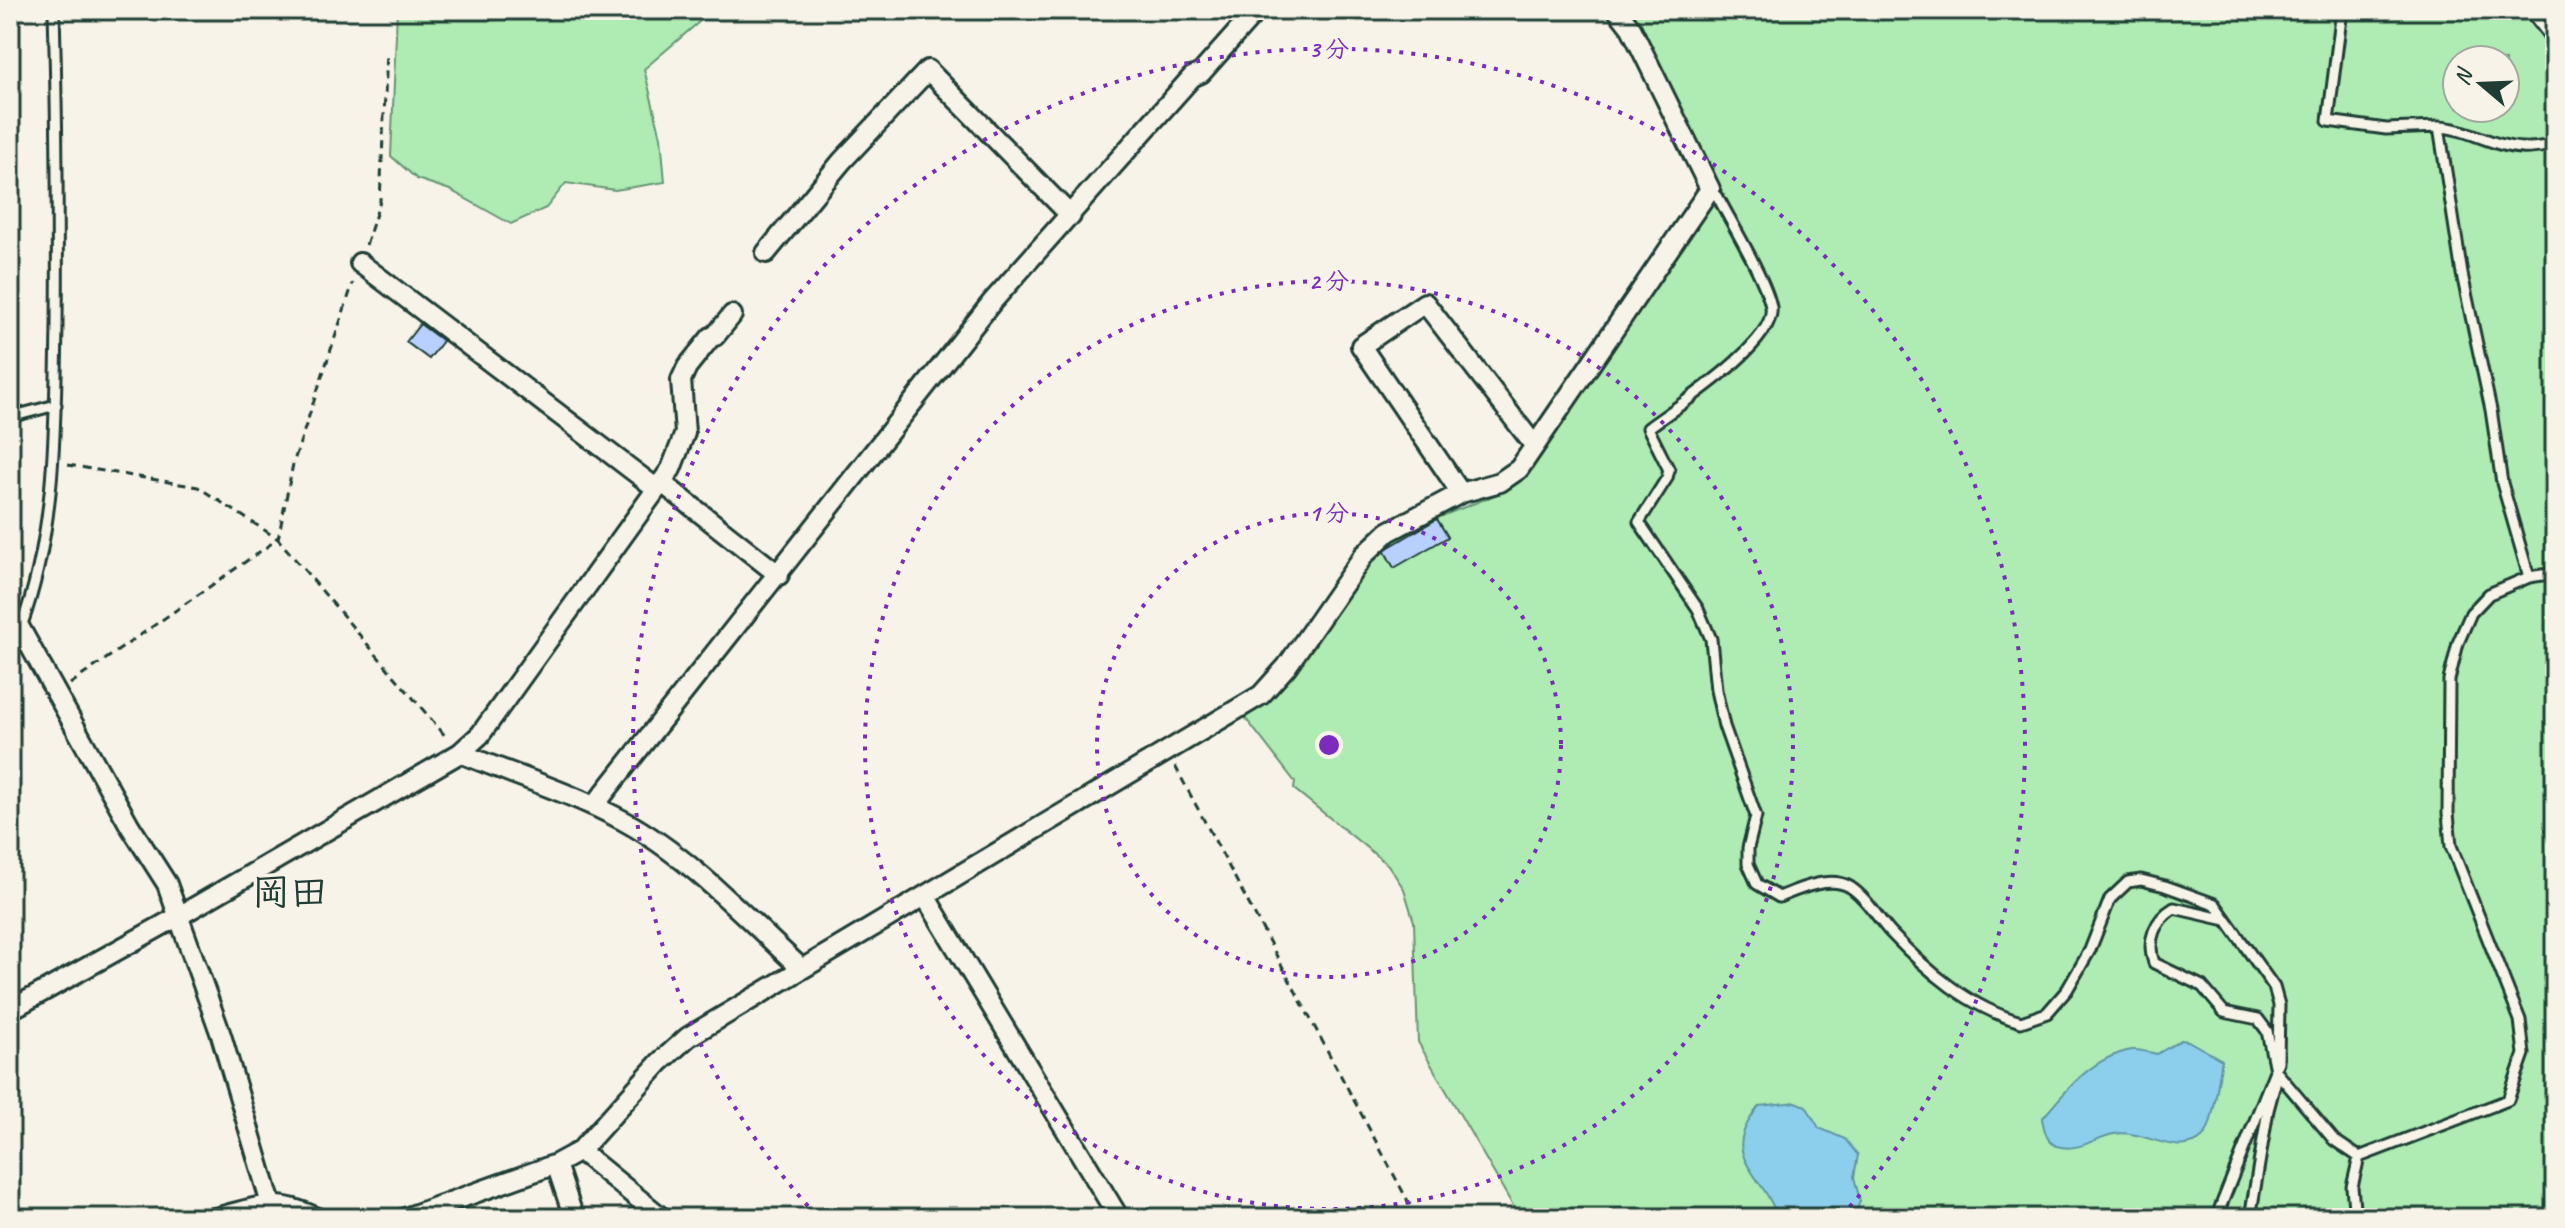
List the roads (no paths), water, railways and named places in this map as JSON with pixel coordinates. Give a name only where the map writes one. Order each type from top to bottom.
[{"type":"street","points":[[594,806],[992,302],[1192,77],[1201,73],[1257,10]]},
{"type":"street","points":[[405,1218],[556,1164],[580,1151],[660,1062],[688,1037],[1261,695],[1287,666],[1364,555],[1388,532],[1461,493],[1500,482],[1519,469],[1710,189],[1631,28],[1617,10]]},
{"type":"street","points":[[766,253],[842,161],[928,70],[1071,216]]},
{"type":"street","points":[[360,263],[779,575]]},
{"type":"street","points":[[1461,493],[1361,346],[1425,303],[1534,445]]},
{"type":"street","points":[[10,1010],[460,753],[480,735],[671,469],[685,433],[681,380],[703,347],[732,315]]},
{"type":"street","points":[[10,610],[130,826],[167,884],[221,1035],[271,1204]]},
{"type":"street","points":[[460,753],[625,821],[671,852],[802,969]]},
{"type":"street","points":[[925,896],[1119,1218]]},
{"type":"street","points":[[580,1151],[662,1218]]},
{"type":"street","points":[[556,1164],[574,1218]]},
{"type":"street","points":[[215,1218],[271,1204],[317,1218]]},
{"type":"lane","points":[[21,627],[35,590],[52,462],[56,405],[58,178],[54,10]]},
{"type":"lane","points":[[2342,10],[2328,121],[2386,129],[2452,127],[2522,148],[2555,145]]},
{"type":"lane","points":[[2529,10],[2555,43]]},
{"type":"lane","points":[[2439,127],[2462,274],[2491,410],[2502,483],[2529,577]]},
{"type":"lane","points":[[1710,189],[1725,210],[1772,310],[1766,330],[1748,352],[1648,428],[1669,470],[1639,522],[1698,609],[1711,639],[1716,690],[1724,726],[1756,816],[1748,848],[1748,864],[1757,884],[1779,897],[1805,887],[1832,882],[1850,886],[1890,932],[1961,996],[2021,1022],[2047,1013],[2067,990],[2090,950],[2110,899],[2128,882],[2141,880],[2202,897],[2215,904],[2274,987],[2279,1005],[2277,1072],[2250,1218]]},
{"type":"lane","points":[[10,417],[56,405]]},
{"type":"lane","points":[[2359,1157],[2508,1100],[2524,1054],[2520,1020],[2451,846],[2448,813],[2449,680],[2458,643],[2471,613],[2489,594],[2529,577],[2555,573]]},
{"type":"lane","points":[[2227,920],[2174,908],[2163,914],[2151,937],[2150,952],[2154,963],[2202,986],[2224,1012],[2258,1019],[2267,1031],[2277,1072],[2334,1140],[2359,1157]]},
{"type":"lane","points":[[2216,1218],[2277,1072]]},
{"type":"lane","points":[[2355,1218],[2352,1187],[2359,1157]]},
{"type":"water","points":[[2181,1040],[2222,1060],[2213,1113],[2203,1137],[2193,1143],[2172,1145],[2125,1133],[2068,1148],[2049,1140],[2042,1119],[2081,1076],[2118,1054],[2132,1050],[2157,1054]]},
{"type":"water","points":[[1796,1102],[1806,1106],[1819,1128],[1845,1139],[1858,1155],[1854,1177],[1860,1201],[1854,1218],[1780,1218],[1744,1158],[1744,1130],[1759,1106]]},
{"type":"district","name":"岡田","points":[[290,892]]}]
